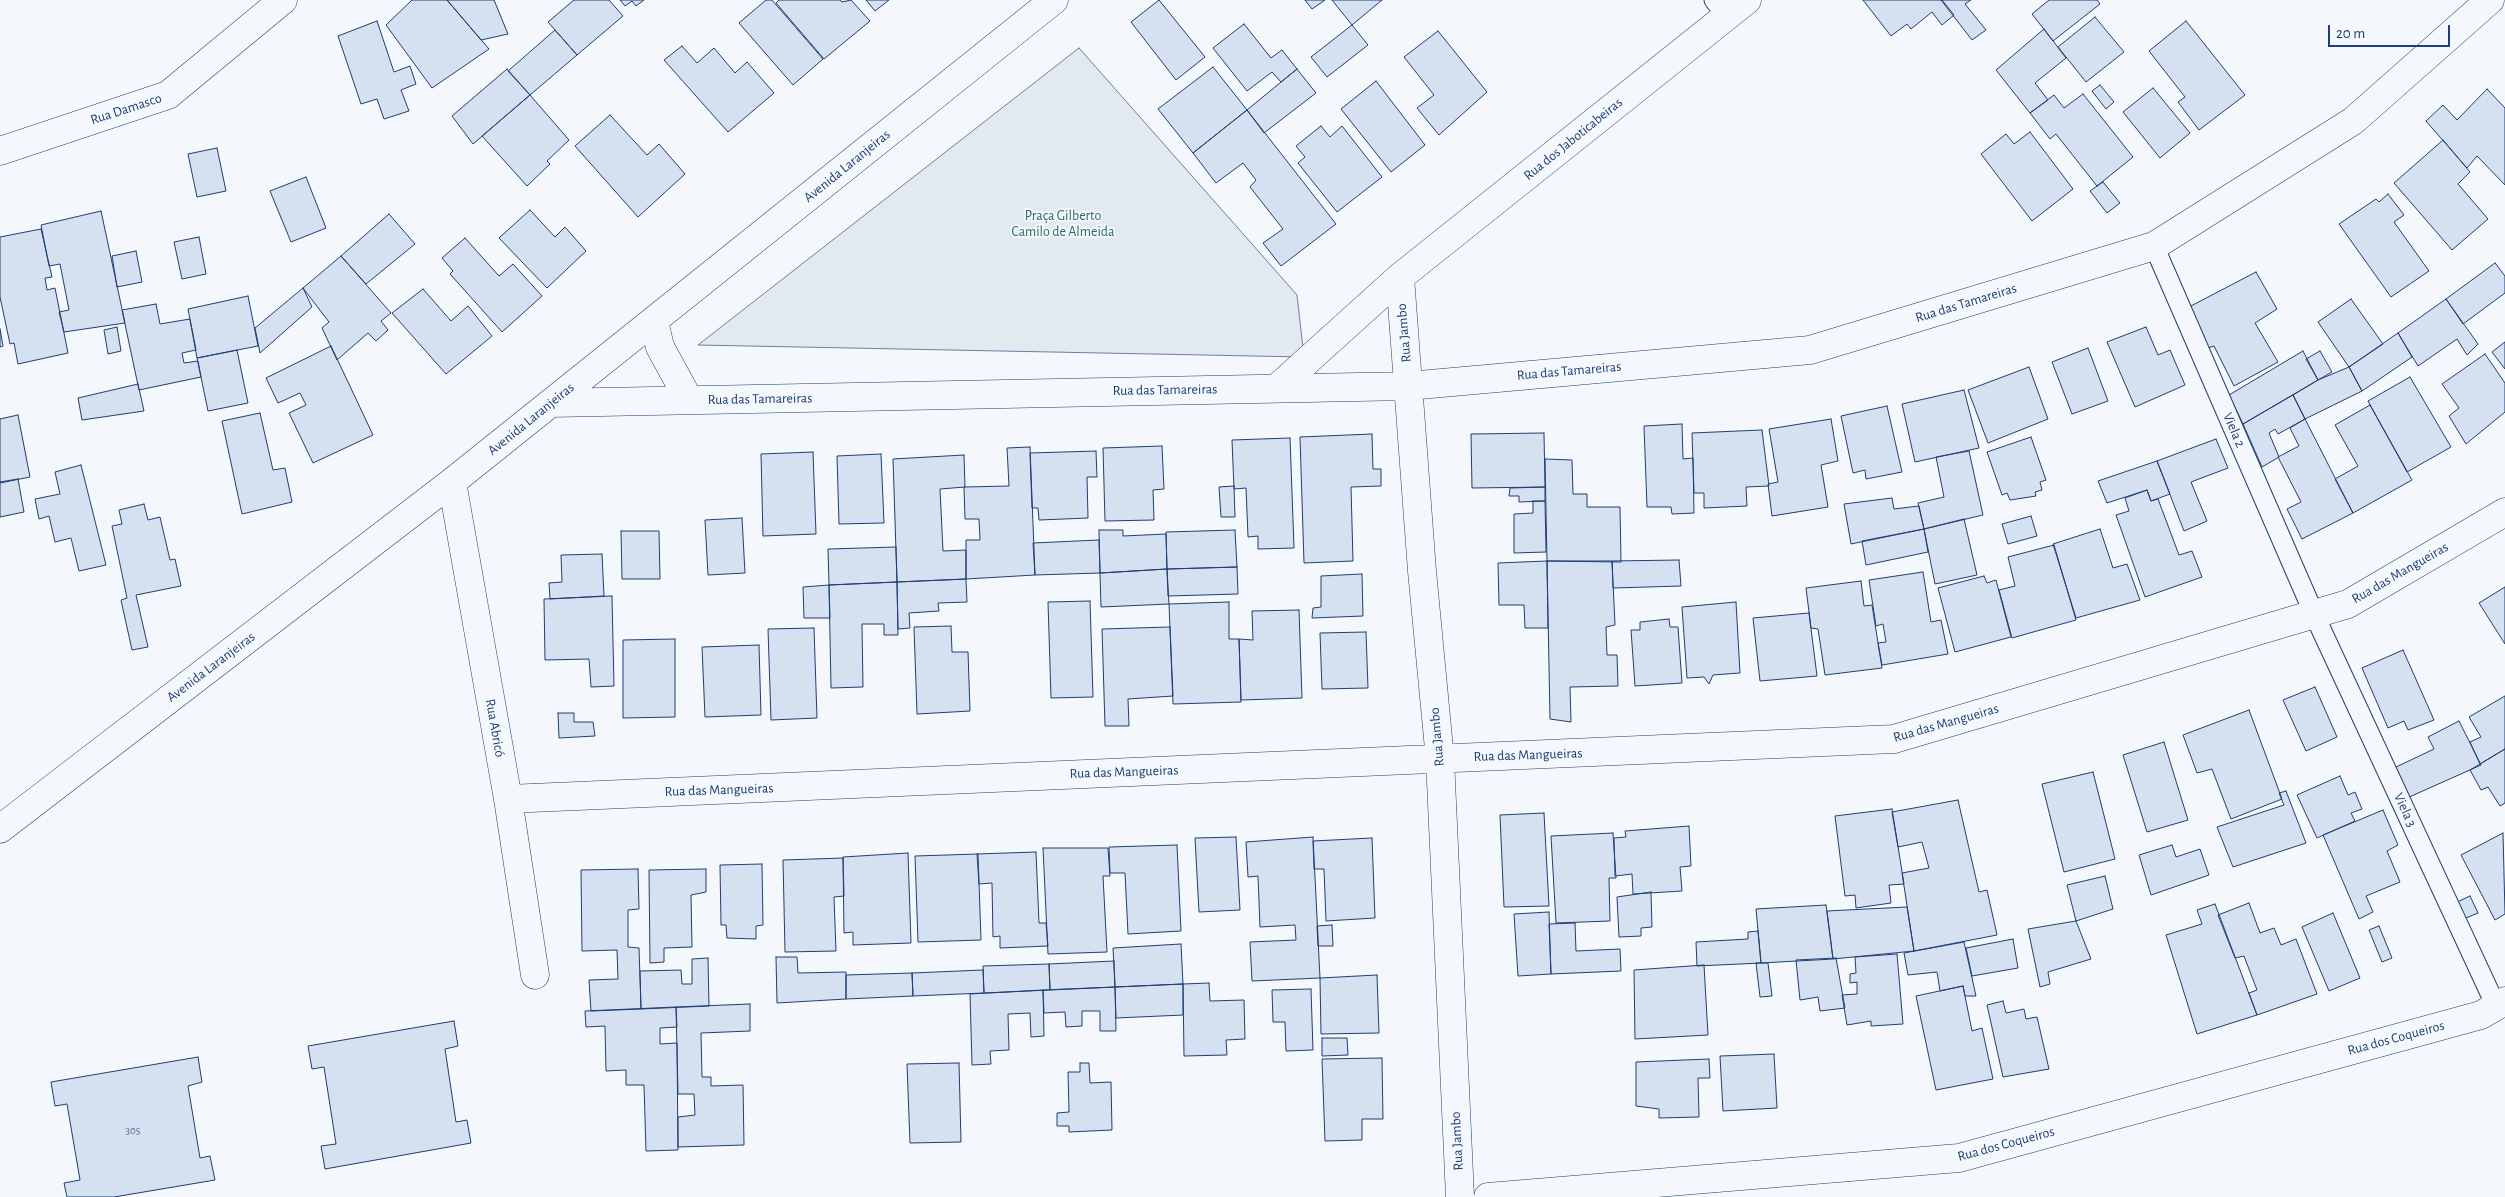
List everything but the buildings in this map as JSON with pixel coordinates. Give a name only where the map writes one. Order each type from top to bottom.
[{"type":"street","name":"Rua Damasco","points":[[0,151],[168,95],[283,0]]},
{"type":"street","name":"Avenida Laranjeiras","points":[[0,829],[452,482],[1054,0]]},
{"type":"street","name":"Rua das Tamareiras","points":[[551,403],[1408,386],[1810,350],[2154,246],[2353,122],[2490,0]]},
{"type":"street","name":"Rua dos Jaboticabeiras","points":[[1277,388],[1400,277],[1729,5]]},
{"type":"street","name":"Rua Jambo","points":[[1400,277],[1422,570],[1440,759],[1460,1197]]},
{"type":"street","points":[[654,321],[660,347],[689,400]]},
{"type":"street","name":"Rua Abricó","points":[[452,482],[508,799],[535,975]]},
{"type":"street","name":"Rua das Mangueiras","points":[[508,799],[1894,739],[2348,604],[2505,512]]},
{"type":"street","name":"Rua dos Coqueiros","points":[[1488,1197],[1959,1158],[2481,1015],[2501,1003]]},
{"type":"lane","name":"Viela 2","points":[[2154,246],[2314,614]]},
{"type":"lane","name":"Viela 3","points":[[2314,614],[2501,1003]]},
{"type":"green space","name":"Praça Gilberto Camilo de Almeida","points":[[1079,48],[1297,295],[1304,357],[698,345]]}]
